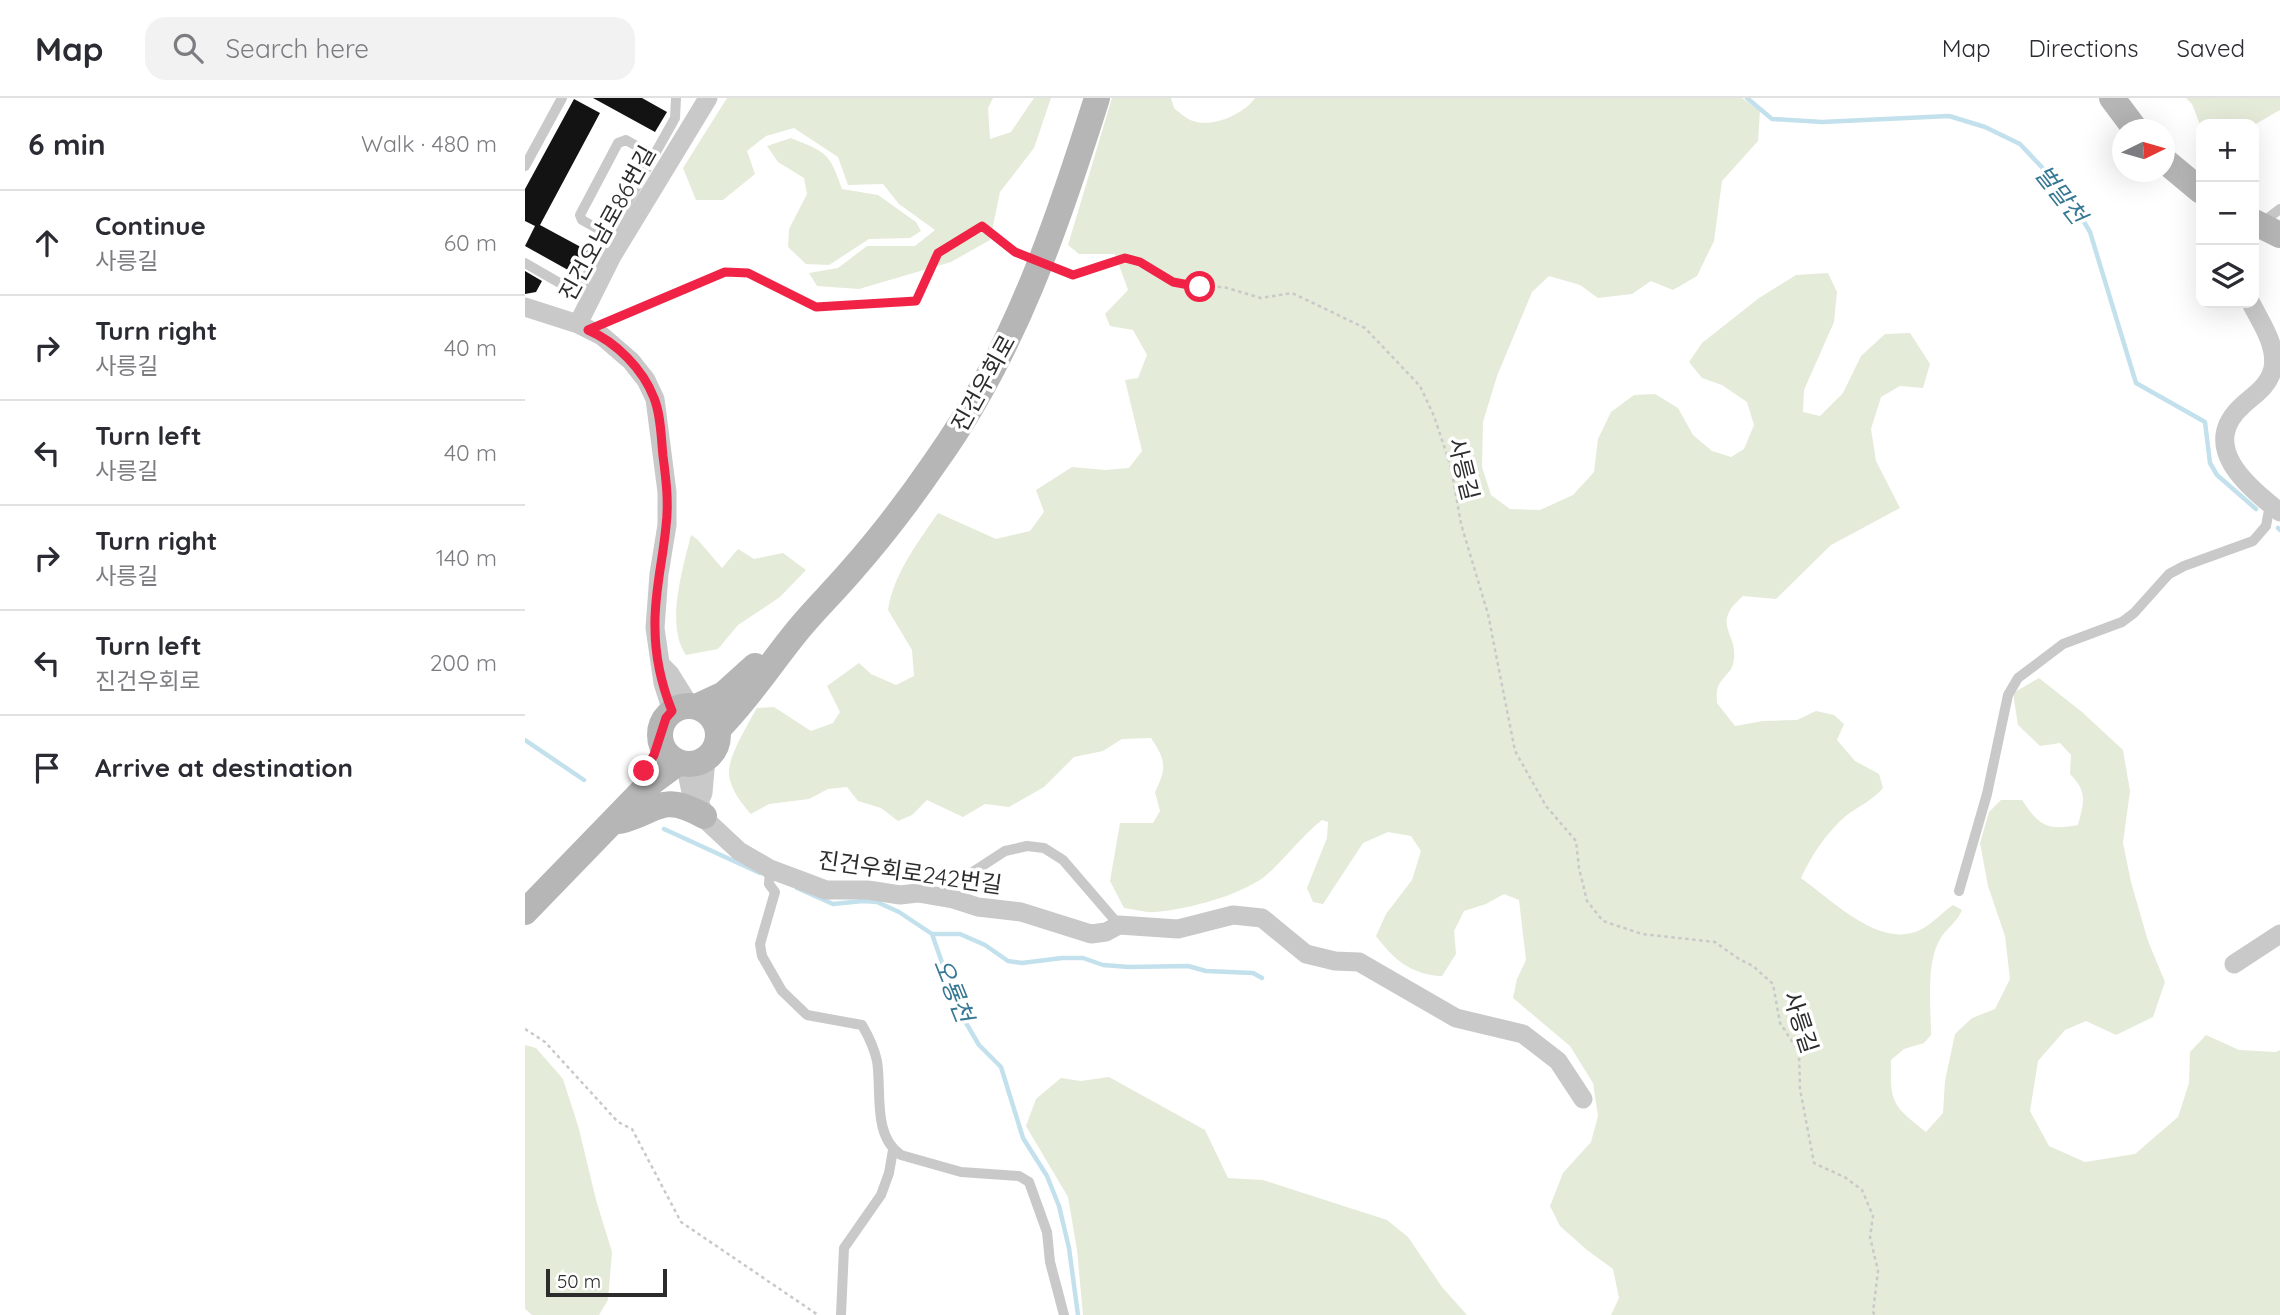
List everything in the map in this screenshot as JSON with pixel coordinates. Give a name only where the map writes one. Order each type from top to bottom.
[{"type":"main road","name":"진건우회로","points":[[690,761],[715,747],[718,729],[734,713],[799,629],[854,568],[923,480],[964,420],[992,372],[1028,297],[1097,98]]},
{"type":"main road","points":[[2112,98],[2128,119]]},
{"type":"main road","points":[[2175,171],[2196,191]]},
{"type":"main road","name":"진건우회로","points":[[685,704],[724,694],[799,629]]},
{"type":"main road","points":[[611,823],[614,806],[654,755],[666,718],[685,704],[708,712],[718,729]]},
{"type":"main road","points":[[660,737],[668,755],[690,761]]},
{"type":"main road","points":[[525,912],[647,785],[690,761]]},
{"type":"main road","points":[[611,823],[633,817],[650,807],[666,804],[702,809]]},
{"type":"street","name":"진건오남로86번길","points":[[525,307],[583,327],[612,256],[708,98]]},
{"type":"street","points":[[2253,308],[2270,342],[2274,382],[2232,418],[2225,430],[2223,446],[2235,469],[2275,508]]},
{"type":"street","points":[[583,327],[602,336],[631,361],[646,380],[655,399],[667,492],[667,525],[659,574],[655,628],[666,695],[685,704]]},
{"type":"street","name":"진건우회로242번길","points":[[690,761],[691,792],[715,830],[770,875],[826,890],[936,896],[978,907],[1021,912],[1091,933],[1106,932],[1119,925],[1178,929],[1233,915],[1262,918],[1306,954],[1335,961],[1359,962],[1456,1018],[1523,1034],[1558,1061],[1583,1098]]},
{"type":"street","points":[[2234,964],[2280,934]]},
{"type":"lane","points":[[525,166],[562,98]]},
{"type":"lane","points":[[525,263],[577,293],[675,118],[676,98]]},
{"type":"lane","points":[[609,235],[582,220],[580,215],[618,143],[626,140],[654,156]]},
{"type":"lane","points":[[1959,891],[1987,794],[2008,695],[2018,678],[2063,644],[2122,622],[2134,613],[2169,574],[2253,541],[2266,526],[2275,508]]},
{"type":"lane","points":[[936,896],[1006,850],[1027,846],[1044,848],[1063,860],[1119,925]]},
{"type":"lane","points":[[770,875],[775,892],[773,906],[761,934],[762,956],[782,991],[807,1015],[862,1025],[873,1045],[878,1065],[880,1111],[894,1150],[881,1195],[844,1248],[841,1315]]},
{"type":"lane","points":[[894,1150],[901,1155],[961,1172],[1019,1176],[1029,1181],[1047,1232],[1050,1262],[1064,1315]]},
{"type":"path","name":"사릉길","points":[[583,327],[725,272],[748,273],[816,307],[916,301],[938,253],[982,226],[1015,252],[1073,275],[1125,258],[1140,262],[1173,282],[1224,287],[1261,298],[1292,293],[1365,328],[1420,386],[1434,416],[1451,467],[1461,524],[1488,614],[1515,751],[1546,806],[1576,841],[1587,901],[1603,921],[1642,934],[1715,942],[1753,966],[1773,984],[1780,1023],[1798,1052],[1800,1089],[1814,1163],[1846,1178],[1862,1190],[1873,1216],[1870,1237],[1878,1270],[1873,1312],[1875,1315]]},
{"type":"path","points":[[525,1029],[545,1042],[618,1122],[632,1129],[681,1222],[818,1315]]},
{"type":"green space","points":[[727,98],[993,98],[988,108],[990,139],[1011,132],[1034,98],[1051,98],[1034,148],[1000,192],[990,240],[951,262],[859,289],[817,286],[809,273],[838,268],[867,246],[915,246],[935,230],[899,204],[883,184],[848,185],[838,157],[794,128],[766,136],[747,151],[755,174],[723,200],[696,200],[683,168]]},
{"type":"green space","points":[[1112,98],[1171,98],[1174,108],[1180,113],[1201,123],[1219,121],[1236,114],[1255,98],[1742,98],[1760,111],[1758,141],[1722,181],[1714,241],[1697,276],[1673,290],[1651,281],[1632,294],[1598,298],[1580,285],[1549,276],[1532,292],[1497,376],[1483,422],[1482,467],[1491,495],[1510,509],[1540,510],[1573,495],[1594,472],[1598,439],[1611,412],[1634,395],[1655,394],[1678,408],[1693,435],[1712,451],[1731,457],[1744,449],[1754,425],[1747,402],[1722,385],[1702,378],[1689,362],[1702,343],[1759,298],[1796,275],[1828,273],[1837,292],[1834,322],[1804,390],[1803,412],[1820,416],[1843,393],[1861,356],[1885,334],[1910,333],[1930,364],[1923,388],[1900,386],[1881,397],[1871,429],[1876,461],[1900,508],[1831,545],[1776,599],[1743,596],[1733,606],[1727,623],[1733,645],[1733,664],[1718,687],[1717,703],[1735,726],[1763,721],[1797,720],[1816,711],[1834,715],[1844,724],[1837,740],[1855,761],[1879,774],[1883,788],[1833,829],[1815,852],[1801,878],[1858,920],[1890,933],[1906,934],[1922,929],[1953,905],[1962,910],[1942,936],[1933,958],[1930,984],[1931,1035],[1924,1043],[1904,1049],[1891,1060],[1891,1086],[1895,1102],[1926,1132],[1943,1113],[1945,1081],[1955,1034],[1972,1018],[1995,1009],[2010,979],[2005,936],[1988,886],[1980,843],[1989,812],[2001,800],[2022,800],[2044,824],[2058,827],[2078,825],[2082,810],[2080,786],[2070,774],[2071,755],[2060,743],[2040,746],[2018,725],[2013,693],[2039,678],[2082,712],[2123,750],[2130,791],[2123,843],[2148,941],[2165,982],[2153,1017],[2116,1035],[2086,1021],[2065,1030],[2038,1061],[2030,1111],[2049,1146],[2085,1162],[2135,1154],[2178,1117],[2189,1083],[2190,1052],[2206,1035],[2239,1050],[2280,1050],[2280,1315],[1611,1315],[1619,1298],[1613,1269],[1560,1226],[1550,1206],[1563,1173],[1591,1142],[1598,1116],[1593,1083],[1570,1046],[1513,998],[1517,979],[1526,960],[1519,900],[1504,894],[1486,904],[1464,911],[1454,931],[1456,954],[1442,976],[1422,973],[1405,965],[1376,936],[1386,914],[1412,880],[1421,851],[1411,836],[1388,832],[1363,843],[1323,904],[1313,902],[1307,888],[1327,838],[1328,822],[1322,820],[1271,871],[1241,890],[1212,901],[1169,910],[1152,912],[1124,908],[1110,881],[1120,823],[1153,823],[1160,811],[1155,792],[1162,777],[1163,764],[1160,752],[1151,738],[1122,739],[1103,751],[1074,757],[1044,787],[1009,807],[985,804],[963,817],[927,800],[912,815],[898,821],[881,808],[858,801],[847,787],[828,789],[809,799],[769,804],[751,814],[733,788],[729,770],[736,747],[757,708],[774,707],[811,731],[833,723],[840,712],[827,686],[859,663],[871,674],[896,685],[914,676],[912,650],[888,610],[901,571],[938,513],[996,539],[1030,531],[1044,512],[1036,490],[1072,467],[1105,470],[1129,468],[1142,451],[1125,380],[1138,378],[1147,355],[1133,330],[1110,326],[1105,314],[1128,290],[1115,254],[1079,254],[1068,245]]},
{"type":"green space","points":[[2186,98],[2280,98],[2280,110],[2259,122],[2259,119],[2198,119],[2192,104]]},
{"type":"green space","points":[[791,138],[825,155],[834,168],[842,189],[878,195],[916,222],[921,231],[910,238],[869,239],[829,265],[806,264],[788,247],[789,229],[807,194],[804,178],[778,162],[767,146]]},
{"type":"green space","points":[[691,535],[722,568],[738,549],[754,559],[783,553],[806,570],[780,597],[738,625],[718,649],[686,655],[680,643],[676,613],[680,580]]},
{"type":"green space","points":[[525,1045],[536,1048],[563,1079],[579,1129],[612,1252],[608,1300],[599,1315],[532,1315],[525,1309]]},
{"type":"green space","points":[[1109,1077],[1205,1130],[1228,1178],[1263,1180],[1387,1220],[1408,1237],[1442,1287],[1467,1315],[1083,1315],[1077,1250],[1068,1197],[1026,1126],[1036,1099],[1061,1078],[1081,1081]]},
{"type":"building","points":[[593,98],[642,98],[667,112],[655,132]]},
{"type":"building","points":[[574,99],[600,113],[540,225],[590,252],[577,275],[525,246],[535,226],[525,221],[525,189]]},
{"type":"building","points":[[525,271],[542,281],[536,292],[525,294]]},
{"type":"waterway","name":"벌말천","points":[[1747,98],[1772,119],[1822,122],[1949,116],[1985,127],[2020,144],[2068,195],[2090,232],[2136,383],[2205,422],[2210,463],[2217,475],[2256,509]]},
{"type":"waterway","name":"오룡천","points":[[525,740],[584,780]]},
{"type":"waterway","name":"오룡천","points":[[664,829],[760,873]]},
{"type":"waterway","name":"오룡천","points":[[797,888],[833,904],[877,902],[899,912],[932,934],[959,1011],[979,1045],[1001,1067],[1023,1138],[1047,1176],[1059,1206],[1069,1248],[1078,1315]]},
{"type":"waterway","points":[[932,934],[960,934],[985,945],[1008,961],[1022,963],[1083,958],[1103,965],[1188,966],[1206,971],[1253,973],[1262,978]]},
{"type":"route","points":[[644,771],[654,755],[661,727],[672,711],[663,683],[655,628],[659,574],[667,525],[667,492],[659,421],[655,399],[646,380],[631,361],[602,336],[588,330],[725,272],[748,273],[816,307],[916,301],[938,253],[982,226],[1015,252],[1073,275],[1125,258],[1140,262],[1173,282],[1200,287]]}]
